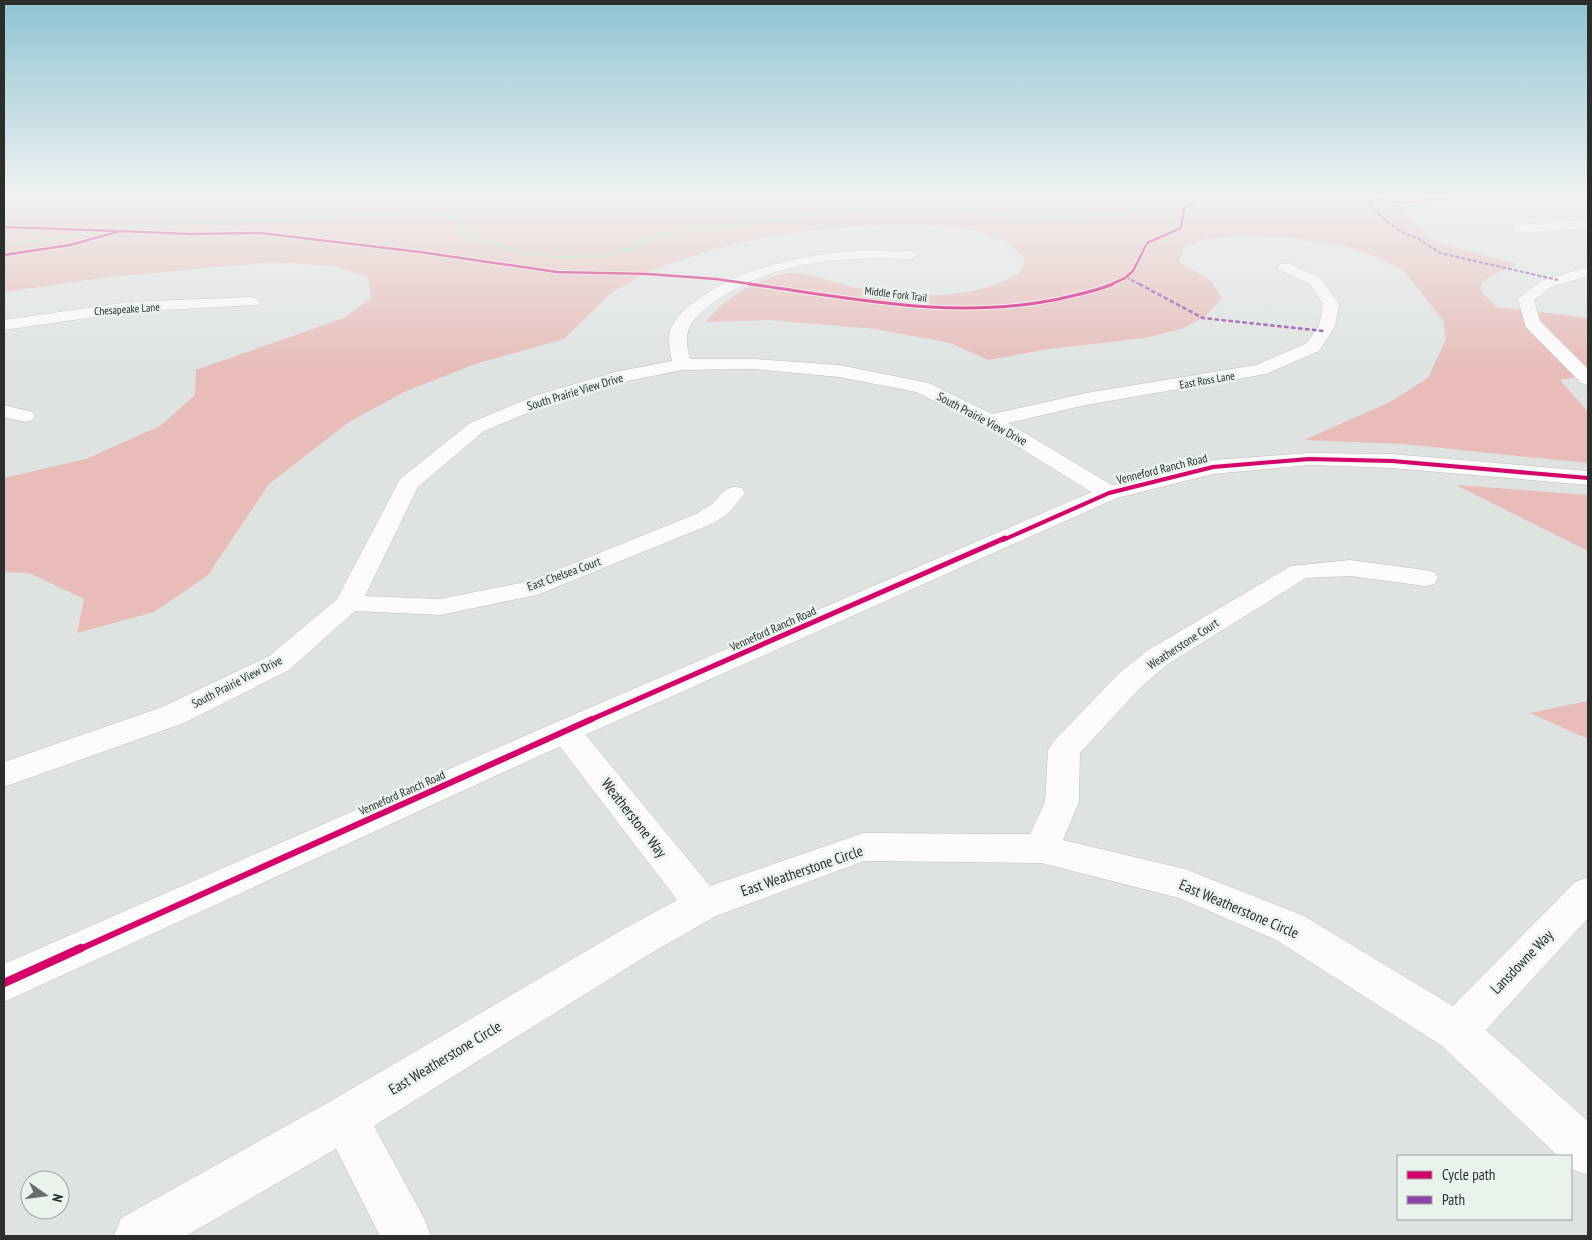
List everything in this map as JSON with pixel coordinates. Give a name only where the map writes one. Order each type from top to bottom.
[{"type":"street","points":[[682,366],[677,342],[681,326],[693,311],[713,295],[763,272],[820,258],[860,254]]},
{"type":"street","points":[[899,254],[911,255]]},
{"type":"street","name":"East Ross Lane","points":[[990,421],[1086,399],[1260,370],[1313,347],[1327,326],[1331,304],[1315,281],[1285,267]]},
{"type":"street","points":[[1588,271],[1546,284],[1526,299],[1532,323],[1588,379]]},
{"type":"street","name":"Chesapeake Lane","points":[[4,325],[129,307],[252,302]]},
{"type":"street","name":"South Prairie View Drive","points":[[4,775],[173,715],[279,663],[348,603],[408,484],[477,427],[544,399],[615,378],[682,366],[754,364],[839,371],[922,387],[990,421],[1109,493]]},
{"type":"street","points":[[4,411],[25,416]]},
{"type":"street","name":"Venneford Ranch Road","points":[[4,983],[565,732],[1109,493],[1214,466],[1309,459],[1392,461],[1588,478]]},
{"type":"street","name":"East Chelsea Court","points":[[348,603],[440,607],[537,586],[706,518],[721,508],[734,492]]},
{"type":"street","name":"Weatherstone Court","points":[[1041,849],[1062,802],[1064,750],[1129,681],[1158,657],[1300,571],[1350,568],[1425,578]]},
{"type":"street","name":"Weatherstone Way","points":[[565,732],[703,906]]},
{"type":"street","name":"East Weatherstone Circle","points":[[139,1236],[345,1118],[634,944],[703,906],[863,847],[1041,849],[1184,884],[1290,928],[1457,1032],[1588,1152]]},
{"type":"street","name":"Lansdowne Way","points":[[1457,1032],[1588,893]]},
{"type":"street","points":[[345,1118],[393,1216],[406,1236]]},
{"type":"shaded area","points":[[4,254],[699,254],[649,271],[611,293],[564,339],[475,364],[404,392],[349,422],[269,484],[207,576],[154,612],[77,633],[84,599],[29,573],[4,572],[4,478],[86,459],[160,426],[195,395],[196,370],[344,318],[371,298],[368,277],[334,266],[271,262],[110,277],[4,292]]},
{"type":"shaded area","points":[[1020,254],[1182,254],[1179,262],[1211,281],[1222,298],[1205,317],[1181,329],[1145,338],[1048,349],[988,360],[950,343],[876,329],[768,320],[706,322],[723,304],[743,290],[778,275],[790,273],[803,274],[870,291],[905,295],[941,295],[975,290],[999,283],[1020,273],[1025,258]]},
{"type":"shaded area","points":[[1367,254],[1479,254],[1517,264],[1487,278],[1481,284],[1481,291],[1496,307],[1588,318],[1588,375],[1560,380],[1588,412],[1588,463],[1403,444],[1304,440],[1390,402],[1428,378],[1446,339],[1443,320],[1404,271],[1380,258]]},
{"type":"shaded area","points":[[1456,485],[1588,495],[1588,551]]},
{"type":"shaded area","points":[[1588,701],[1588,739],[1530,713]]},
{"type":"waterway","points":[[527,254],[556,257],[604,256],[612,254]]},
{"type":"marked path","points":[[1444,254],[1558,280]]},
{"type":"marked path","points":[[1126,277],[1203,318],[1324,331]]},
{"type":"cycle path","name":"Middle Fork Trail","points":[[4,255],[11,254]]},
{"type":"cycle path","name":"Middle Fork Trail","points":[[432,254],[557,272],[648,274],[716,279],[913,307],[960,309],[1022,306],[1097,291],[1125,278],[1133,271],[1142,254]]},
{"type":"cycle path","points":[[4,983],[565,731],[1109,493],[1213,467],[1309,459],[1392,461],[1588,478]]}]
